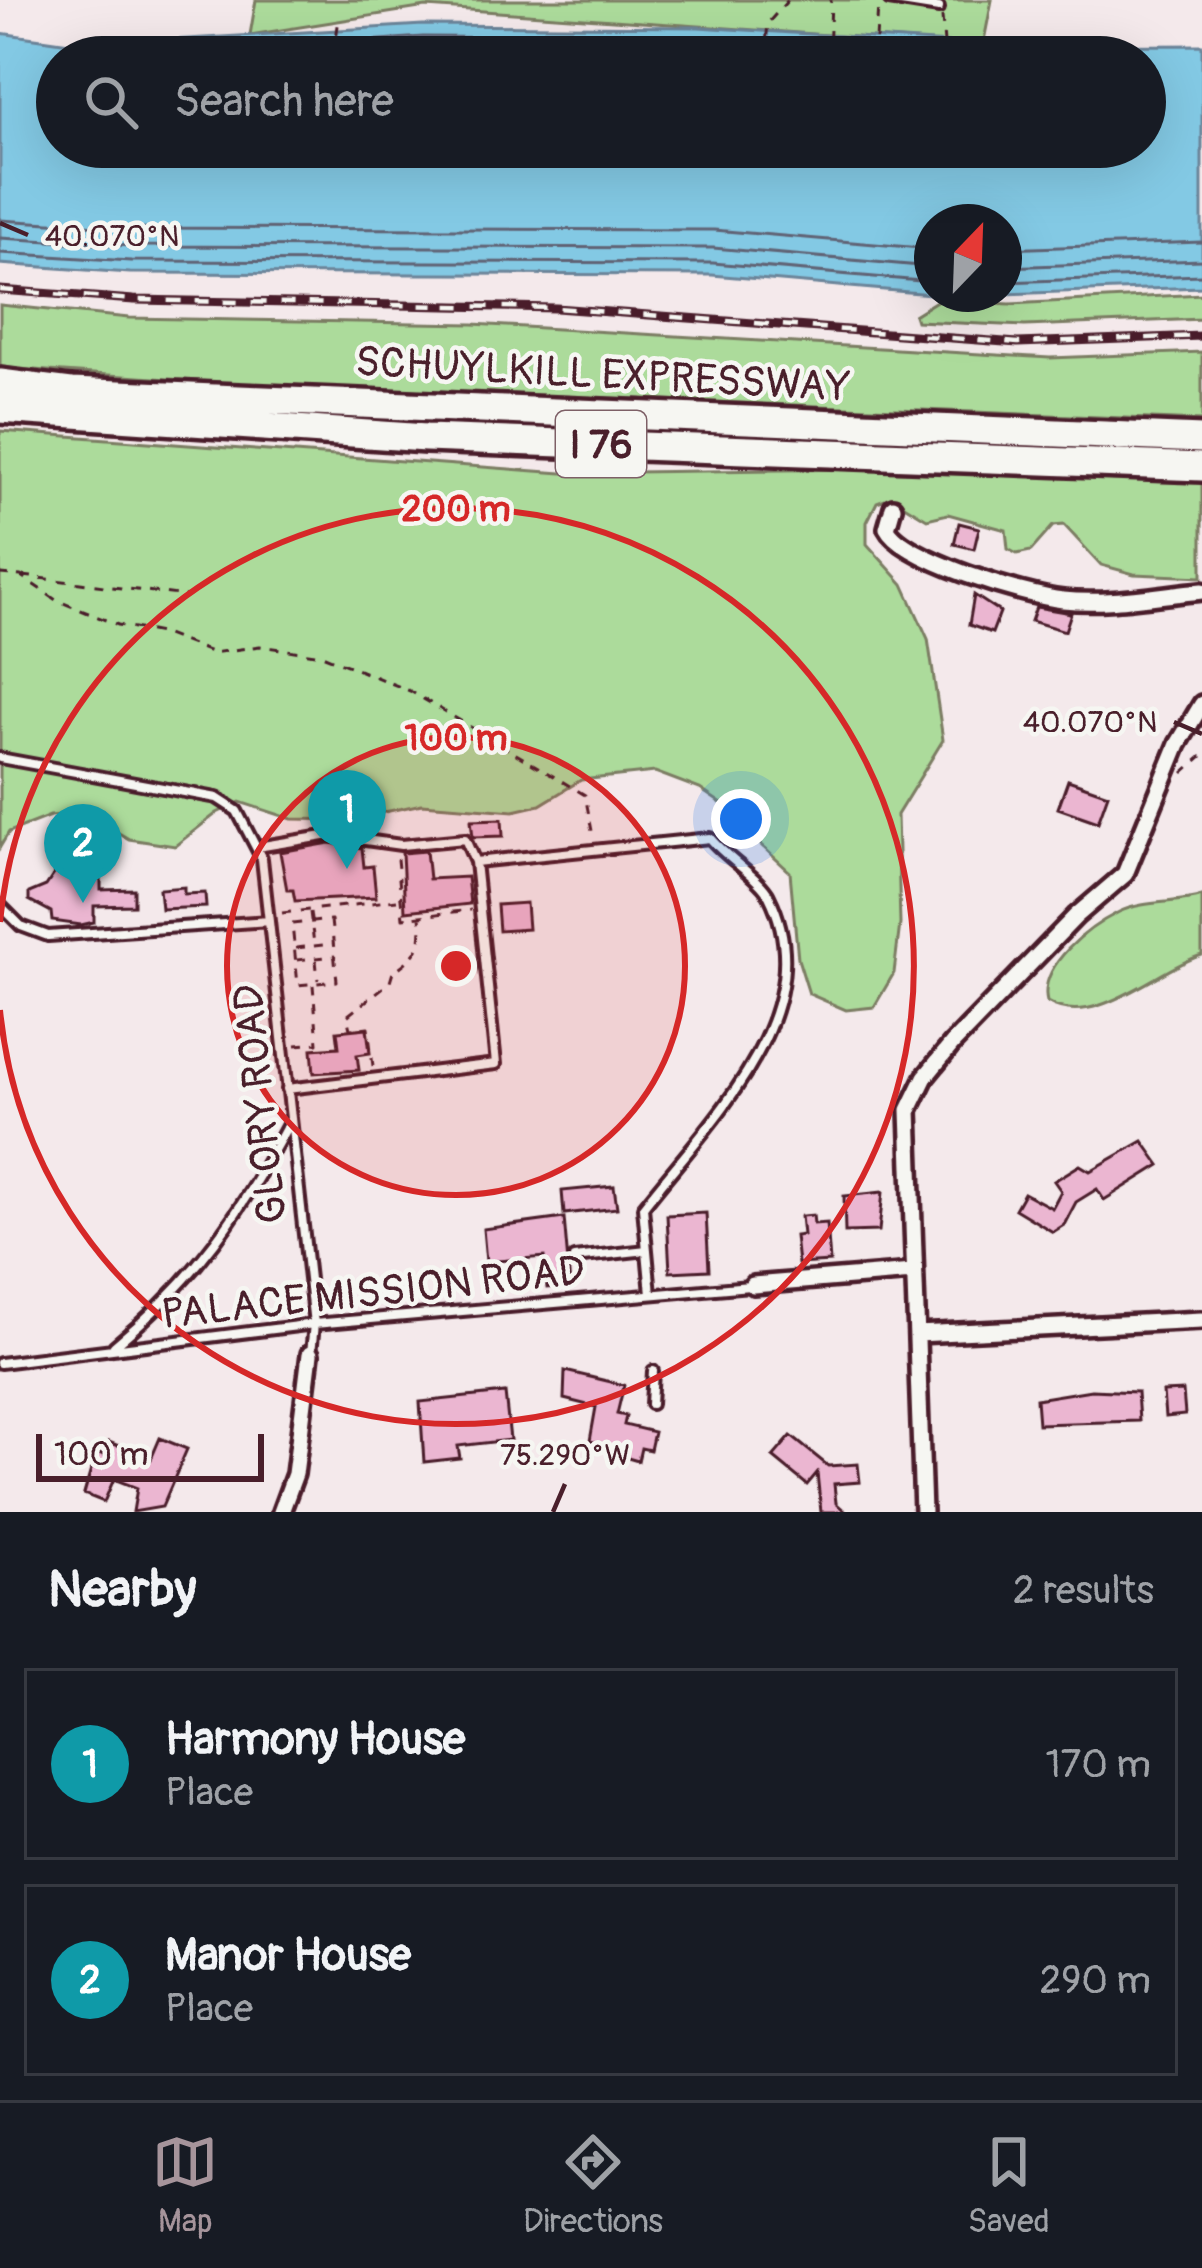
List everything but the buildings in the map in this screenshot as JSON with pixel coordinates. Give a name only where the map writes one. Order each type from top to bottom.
[{"type":"highway","name":"SCHUYLKILL EXPRESSWAY","points":[[0,383],[71,392],[1202,439]]},
{"type":"highway","name":"SCHUYLKILL EXPRESSWAY","points":[[0,409],[426,438],[1202,467]]},
{"type":"street","points":[[893,507],[887,527],[912,553],[1036,594],[1065,601],[1202,591]]},
{"type":"street","points":[[923,1512],[909,1110],[926,1077],[1076,916],[1125,874],[1178,744],[1202,704]]},
{"type":"street","points":[[753,1286],[913,1272]]},
{"type":"street","points":[[917,1334],[1202,1320]]},
{"type":"street","points":[[280,1512],[296,1474],[310,1354]]},
{"type":"lane","points":[[889,0],[939,8]]},
{"type":"lane","points":[[0,758],[217,798],[237,811],[257,847],[330,835],[396,845],[465,839],[476,862],[496,1064],[287,1089]]},
{"type":"lane","points":[[476,862],[710,838],[729,862],[767,890],[779,921],[782,973],[774,1020],[754,1064],[643,1207],[651,1294]]},
{"type":"lane","name":"GLORY ROAD","points":[[257,847],[314,1324],[310,1354]]},
{"type":"lane","points":[[0,905],[21,926],[48,936],[269,918]]},
{"type":"lane","points":[[113,1347],[187,1282],[223,1238],[291,1118]]},
{"type":"lane","points":[[574,1258],[647,1250]]},
{"type":"lane","name":"PALACE MISSION ROAD","points":[[0,1363],[314,1324],[753,1286]]},
{"type":"lane","points":[[650,1404],[653,1371]]},
{"type":"path","points":[[768,36],[768,23],[788,0]]},
{"type":"path","points":[[830,36],[831,0]]},
{"type":"path","points":[[876,36],[878,0]]},
{"type":"path","points":[[939,8],[942,36]]},
{"type":"path","points":[[337,36],[339,19]]},
{"type":"path","points":[[0,574],[186,596]]},
{"type":"path","points":[[21,576],[56,600],[213,653],[260,646],[322,655],[410,691],[585,795],[595,850]]},
{"type":"path","points":[[396,845],[403,918],[481,909]]},
{"type":"path","points":[[269,918],[400,899]]},
{"type":"path","points":[[282,1046],[318,1043],[310,910]]},
{"type":"path","points":[[375,1078],[368,1027],[350,1029],[347,1016],[390,982],[393,972],[416,960],[422,942],[420,916]]},
{"type":"path","points":[[331,920],[337,981],[298,985],[292,924],[311,922],[331,920]]},
{"type":"path","points":[[295,948],[333,944]]},
{"type":"path","points":[[314,946],[315,958]]},
{"type":"path","points":[[296,960],[334,956]]},
{"type":"green space","points":[[256,0],[992,0],[985,36],[840,36],[426,7],[250,35]]},
{"type":"green space","points":[[1202,294],[1202,319],[1025,326],[916,321],[914,315],[1022,312],[1022,303]]},
{"type":"green space","points":[[0,305],[129,318],[473,324],[1050,358],[1202,352],[1202,421],[229,383],[18,369],[0,367]]},
{"type":"green space","points":[[0,431],[562,473],[856,469],[1202,482],[1202,577],[1134,574],[1101,565],[1064,525],[1053,526],[1031,551],[1017,554],[1008,549],[1006,530],[948,514],[927,519],[891,497],[877,502],[867,522],[867,544],[903,584],[928,639],[943,740],[897,815],[900,924],[894,973],[874,1007],[846,1010],[809,994],[798,959],[790,872],[748,833],[737,814],[700,789],[655,772],[581,780],[540,805],[514,811],[422,804],[347,820],[292,819],[240,802],[217,813],[175,846],[129,839],[86,814],[50,816],[9,832],[0,847]]},
{"type":"green space","points":[[1202,896],[1202,955],[1106,1003],[1066,1009],[1047,1002],[1046,988],[1058,961],[1094,927],[1129,908]]},
{"type":"water","points":[[423,25],[698,27],[840,36],[237,36]]},
{"type":"water","points":[[0,33],[36,38],[36,168],[1166,168],[1166,45],[1202,45],[1202,287],[1022,293],[1022,204],[914,204],[914,292],[712,275],[130,273],[0,264]]},
{"type":"railway","points":[[0,290],[134,300],[556,308],[1018,343],[1202,336]]},
{"type":"place","name":"Harmony House","points":[[347,869]]},
{"type":"place","name":"Manor House","points":[[83,903]]}]
